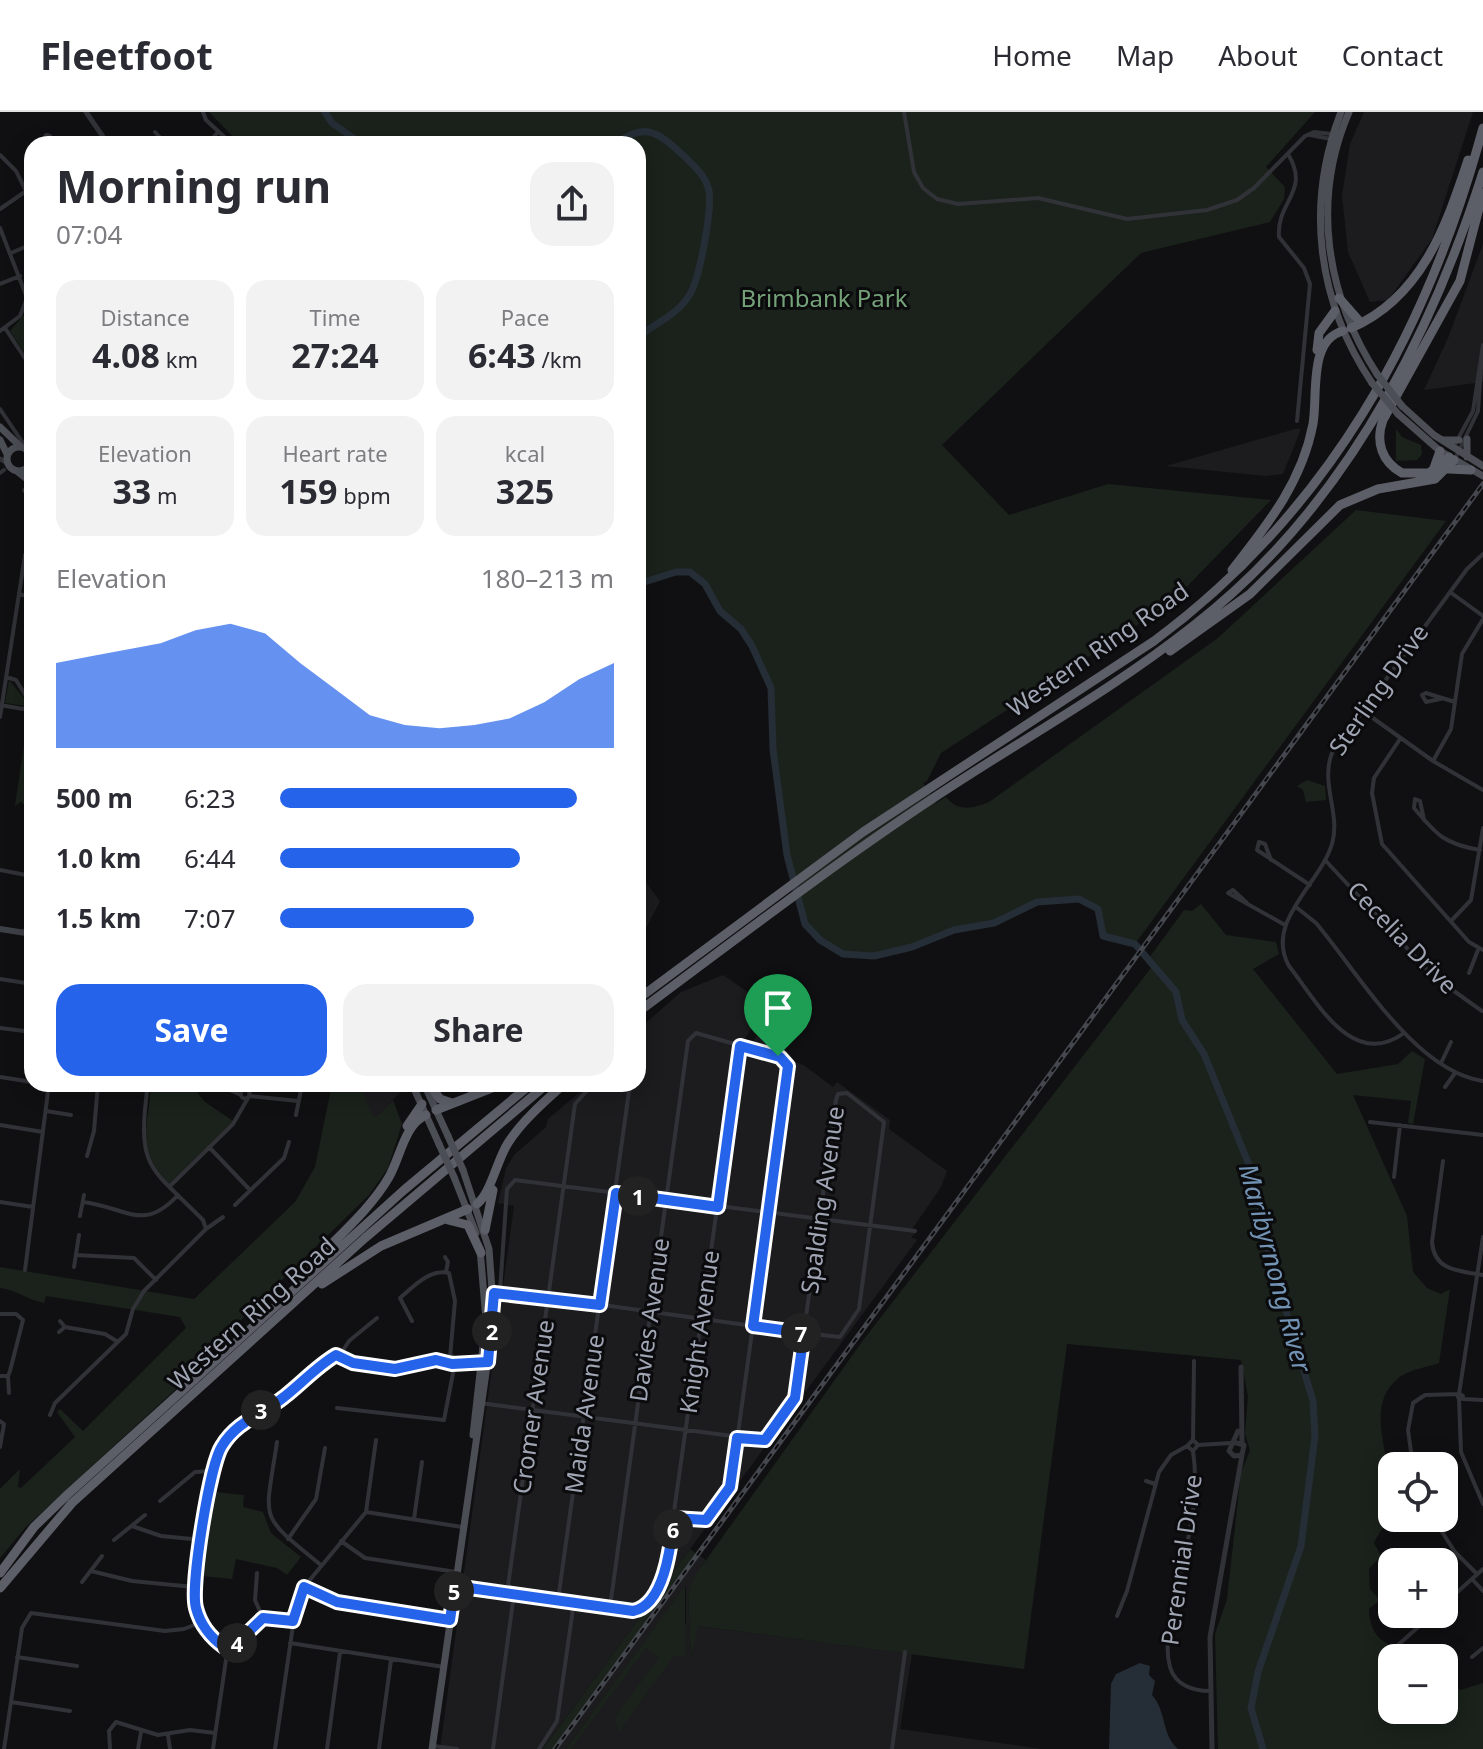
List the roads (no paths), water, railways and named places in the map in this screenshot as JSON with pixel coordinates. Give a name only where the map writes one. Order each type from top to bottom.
[{"type":"highway","points":[[1210,597],[1278,511],[1292,486],[1309,442],[1323,343],[1330,335],[1352,327],[1395,301],[1424,267],[1454,200],[1483,118]]},
{"type":"highway","name":"Western Ring Road","points":[[646,994],[679,961],[701,950],[1154,641],[1210,597],[1292,514],[1335,458],[1376,393],[1430,288],[1457,216],[1483,128]]},
{"type":"highway","name":"Western Ring Road","points":[[646,996],[785,901],[930,794],[1105,689],[1214,609],[1277,549],[1325,493],[1358,444],[1422,331],[1453,263],[1483,172]]},
{"type":"highway","points":[[1450,454],[1429,473],[1411,475],[1392,466],[1381,448],[1380,428],[1460,281],[1483,193]]},
{"type":"highway","points":[[1339,298],[1352,327]]},
{"type":"highway","points":[[1316,393],[1318,337],[1335,311]]},
{"type":"highway","points":[[1105,689],[1142,671],[1236,606],[1340,505],[1378,489],[1428,481],[1450,454]]},
{"type":"highway","points":[[1450,454],[1475,472]]},
{"type":"highway","points":[[433,1092],[440,1099],[452,1103]]},
{"type":"highway","points":[[268,1311],[375,1197],[398,1160],[410,1128],[431,1112],[481,1092]]},
{"type":"highway","name":"Western Ring Road","points":[[0,1573],[34,1527],[268,1311],[522,1092]]},
{"type":"highway","name":"Western Ring Road","points":[[1,1588],[72,1503],[261,1331],[538,1092]]},
{"type":"highway","points":[[261,1331],[363,1256],[445,1220],[485,1197],[513,1135],[556,1092]]},
{"type":"highway","points":[[398,1160],[409,1119],[422,1104]]},
{"type":"highway","points":[[485,1230],[502,1156]]},
{"type":"highway","points":[[445,1220],[466,1223],[485,1251]]},
{"type":"highway","points":[[0,1562],[34,1527]]},
{"type":"main road","points":[[1341,112],[1323,175],[1320,230],[1323,264],[1335,311],[1352,327],[1377,374],[1402,406],[1450,454],[1467,457],[1483,466]]},
{"type":"main road","points":[[1339,298],[1329,255],[1327,215],[1334,136],[1349,112]]},
{"type":"main road","points":[[1352,327],[1372,383],[1398,414],[1475,472]]},
{"type":"main road","points":[[0,427],[5,440],[3,461]]},
{"type":"main road","points":[[5,440],[22,445],[24,449]]},
{"type":"main road","points":[[1450,454],[1463,440]]},
{"type":"main road","points":[[1463,440],[1467,457]]},
{"type":"main road","points":[[3,461],[13,448],[22,445]]},
{"type":"main road","points":[[3,461],[24,477]]},
{"type":"main road","points":[[18,472],[24,467]]},
{"type":"main road","points":[[0,929],[24,933]]},
{"type":"main road","points":[[416,1092],[448,1136],[463,1170],[492,1290],[486,1361],[433,1747]]},
{"type":"main road","points":[[427,1092],[439,1144],[485,1230],[485,1251]]},
{"type":"street","points":[[86,112],[102,136]]},
{"type":"street","points":[[203,112],[223,136]]},
{"type":"street","points":[[904,112],[916,176],[930,194],[950,203],[1038,198],[1127,219],[1190,212],[1237,200],[1305,136],[1314,132],[1334,136]]},
{"type":"street","points":[[155,132],[159,136]]},
{"type":"street","points":[[214,136],[218,132]]},
{"type":"street","points":[[1288,154],[1298,181],[1279,221],[1279,237],[1310,281],[1297,421]]},
{"type":"street","points":[[0,155],[16,171],[24,187]]},
{"type":"street","points":[[0,209],[24,190]]},
{"type":"street","points":[[1,232],[24,284]]},
{"type":"street","points":[[11,253],[24,247]]},
{"type":"street","points":[[0,284],[20,276]]},
{"type":"street","points":[[24,309],[2,330],[24,359]]},
{"type":"street","points":[[1450,454],[1463,440],[1480,402],[1483,346]]},
{"type":"street","points":[[0,409],[22,445]]},
{"type":"street","points":[[5,440],[10,425]]},
{"type":"street","name":"Sterling Drive","points":[[1285,925],[1325,860],[1334,831],[1327,785],[1329,761],[1450,592],[1483,554]]},
{"type":"street","points":[[0,717],[24,559]]},
{"type":"street","points":[[1433,761],[1449,735],[1462,654],[1483,618],[1450,592]]},
{"type":"street","points":[[19,594],[24,595]]},
{"type":"street","points":[[6,677],[16,680],[24,693]]},
{"type":"street","points":[[1440,699],[1455,702]]},
{"type":"street","points":[[1,705],[24,709]]},
{"type":"street","points":[[1363,711],[1433,761],[1483,790]]},
{"type":"street","points":[[1400,739],[1374,778],[1372,793],[1382,844],[1481,950],[1469,973]]},
{"type":"street","points":[[1424,820],[1449,844],[1480,850]]},
{"type":"street","points":[[1451,921],[1471,900],[1483,828]]},
{"type":"street","points":[[1271,860],[1310,885]]},
{"type":"street","name":"Cecelia Drive","points":[[1325,860],[1433,976],[1482,1011]]},
{"type":"street","points":[[0,870],[24,873]]},
{"type":"street","points":[[1247,903],[1285,925],[1284,957],[1343,1034],[1362,1043],[1389,1040],[1404,1033]]},
{"type":"street","points":[[1296,907],[1316,923],[1418,1049],[1442,1061],[1455,1073],[1483,1081]]},
{"type":"street","points":[[0,979],[24,983]]},
{"type":"street","points":[[0,1028],[24,1031]]},
{"type":"street","name":"Davies Avenue","points":[[610,1607],[692,1034],[740,1046]]},
{"type":"street","points":[[1442,1061],[1451,1042]]},
{"type":"street","points":[[674,1518],[702,1522],[730,1487],[769,1214],[788,1072],[786,1061],[740,1046]]},
{"type":"street","name":"Knight Avenue","points":[[610,1607],[639,1610],[665,1575],[740,1046]]},
{"type":"street","points":[[1445,1087],[1455,1073]]},
{"type":"street","points":[[0,1077],[24,1081]]},
{"type":"street","points":[[25,1270],[48,1092]]},
{"type":"street","points":[[87,1156],[94,1131],[97,1092]]},
{"type":"street","points":[[146,1092],[142,1134],[144,1150],[152,1168],[203,1220],[206,1229]]},
{"type":"street","points":[[170,1186],[236,1121],[246,1092],[298,1101]]},
{"type":"street","points":[[296,1115],[300,1092]]},
{"type":"street","name":"Cromer Avenue","points":[[507,1593],[576,1102],[585,1092]]},
{"type":"street","name":"Maida Avenue","points":[[558,1600],[629,1092]]},
{"type":"street","name":"Spalding Avenue","points":[[737,1438],[762,1441],[795,1398],[839,1092],[849,1095],[884,1122],[871,1228]]},
{"type":"street","points":[[46,1111],[71,1115]]},
{"type":"street","points":[[1370,1122],[1483,1135]]},
{"type":"street","points":[[0,1125],[43,1132]]},
{"type":"street","points":[[1394,1177],[1400,1125]]},
{"type":"street","points":[[235,1205],[284,1158],[289,1142]]},
{"type":"street","points":[[209,1147],[250,1190]]},
{"type":"street","points":[[1443,1161],[1433,1254],[1447,1268],[1480,1274]]},
{"type":"street","points":[[871,1228],[859,1309],[838,1337],[492,1290],[502,1248],[510,1182],[564,1186],[871,1228],[915,1231]]},
{"type":"street","points":[[80,1216],[84,1195]]},
{"type":"street","points":[[83,1202],[149,1216],[164,1211],[178,1195]]},
{"type":"street","points":[[0,1202],[33,1207]]},
{"type":"street","points":[[49,1416],[55,1403],[129,1328],[138,1300],[206,1229],[223,1217]]},
{"type":"street","points":[[74,1267],[79,1235]]},
{"type":"street","points":[[1483,1237],[1459,1407],[1461,1452],[1483,1504]]},
{"type":"street","points":[[485,1251],[502,1248]]},
{"type":"street","points":[[76,1255],[134,1258],[156,1280]]},
{"type":"street","points":[[337,1408],[441,1422],[448,1416],[455,1295],[452,1279],[446,1272],[448,1259],[445,1257]]},
{"type":"street","points":[[412,1321],[399,1300],[422,1280],[446,1272]]},
{"type":"street","points":[[0,1314],[16,1314],[23,1320],[8,1376],[9,1393]]},
{"type":"street","points":[[340,1355],[349,1341],[377,1318]]},
{"type":"street","points":[[60,1321],[65,1327],[105,1334],[118,1342]]},
{"type":"street","points":[[59,1332],[65,1327]]},
{"type":"street","points":[[226,1650],[202,1622],[194,1587],[213,1471],[223,1444],[255,1413],[282,1399],[334,1355],[353,1363],[395,1369],[436,1360],[486,1361]]},
{"type":"street","name":"Perennial Drive","points":[[1193,1440],[1194,1361]]},
{"type":"street","points":[[1212,1749],[1210,1637],[1229,1543],[1236,1477],[1242,1455],[1239,1426],[1241,1367]]},
{"type":"street","points":[[0,1376],[8,1376]]},
{"type":"street","points":[[1412,1452],[1410,1408],[1425,1395],[1483,1400]]},
{"type":"street","points":[[480,1403],[737,1438]]},
{"type":"street","points":[[0,1421],[4,1424],[0,1447]]},
{"type":"street","points":[[1236,1477],[1231,1454],[1239,1426]]},
{"type":"street","points":[[275,1749],[291,1630],[304,1587],[366,1512],[376,1440]]},
{"type":"street","points":[[1117,1616],[1155,1484],[1164,1463],[1193,1440],[1198,1445],[1213,1446],[1242,1443]]},
{"type":"street","points":[[277,1442],[268,1512],[274,1527],[321,1565]]},
{"type":"street","points":[[1187,1446],[1193,1451],[1198,1445]]},
{"type":"street","points":[[1213,1446],[1242,1455]]},
{"type":"street","points":[[288,1539],[316,1499],[325,1448]]},
{"type":"street","name":"Perennial Drive","points":[[1193,1451],[1196,1490],[1171,1619],[1169,1657],[1172,1670],[1181,1683],[1195,1690],[1210,1691]]},
{"type":"street","points":[[414,1519],[422,1462]]},
{"type":"street","points":[[160,1501],[195,1472],[213,1471]]},
{"type":"street","points":[[1146,1481],[1155,1484]]},
{"type":"street","points":[[366,1512],[463,1527]]},
{"type":"street","points":[[114,1540],[145,1515]]},
{"type":"street","points":[[132,1526],[161,1536],[202,1540]]},
{"type":"street","points":[[1441,1532],[1477,1574]]},
{"type":"street","points":[[341,1541],[365,1558],[457,1572]]},
{"type":"street","points":[[82,1582],[102,1556]]},
{"type":"street","points":[[1458,1592],[1483,1569]]},
{"type":"street","points":[[91,1571],[132,1581],[194,1587]]},
{"type":"street","points":[[257,1573],[255,1600],[263,1618]]},
{"type":"street","points":[[1472,1579],[1483,1591]]},
{"type":"street","points":[[455,1586],[610,1607]]},
{"type":"street","points":[[304,1587],[337,1602],[450,1620]]},
{"type":"street","points":[[493,1749],[514,1594]]},
{"type":"street","points":[[1113,1600],[1122,1605]]},
{"type":"street","points":[[539,1749],[557,1721],[574,1602]]},
{"type":"street","points":[[5,1749],[23,1624],[36,1611],[165,1631],[202,1622]]},
{"type":"street","points":[[226,1650],[263,1618],[293,1621]]},
{"type":"street","points":[[1399,1644],[1417,1628]]},
{"type":"street","points":[[291,1643],[444,1667]]},
{"type":"street","points":[[1472,1657],[1483,1648]]},
{"type":"street","points":[[213,1749],[226,1650]]},
{"type":"street","points":[[327,1749],[340,1651]]},
{"type":"street","points":[[892,1749],[905,1652]]},
{"type":"street","points":[[17,1657],[77,1666]]},
{"type":"street","points":[[379,1749],[391,1660]]},
{"type":"street","points":[[11,1702],[70,1711]]},
{"type":"street","points":[[110,1748],[109,1731],[114,1723],[141,1732],[168,1735],[190,1730],[215,1733]]},
{"type":"street","points":[[138,1749],[141,1732]]},
{"type":"street","points":[[168,1735],[170,1749]]},
{"type":"street","points":[[433,1747],[457,1749]]},
{"type":"waterway","name":"Maribyrnong River","points":[[325,112],[332,123],[351,136]]},
{"type":"waterway","name":"Maribyrnong River","points":[[630,136],[645,132],[661,137],[696,168],[709,191],[709,213],[694,286],[673,313],[646,332]]},
{"type":"waterway","name":"Maribyrnong River","points":[[646,581],[676,572],[690,572],[705,584],[720,611],[741,629],[752,646],[771,688],[773,749],[787,855],[805,924],[820,940],[843,954],[874,956],[912,947],[954,930],[994,923],[1037,902],[1079,899],[1098,909],[1103,936],[1135,944],[1176,992],[1182,1020],[1204,1054],[1254,1177],[1269,1254],[1313,1401],[1315,1436],[1301,1546],[1258,1672],[1251,1708],[1263,1749]]},
{"type":"railway","points":[[555,1749],[1483,484]]},
{"type":"park label","name":"Brimbank Park","points":[[824,299]]}]
